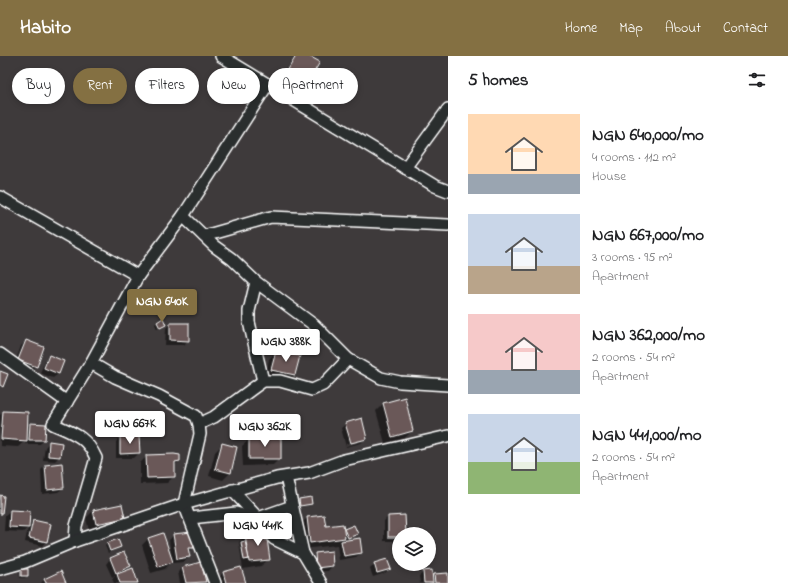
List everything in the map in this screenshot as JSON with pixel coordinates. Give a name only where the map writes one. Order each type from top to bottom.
[{"type":"street","points":[[74,541],[76,526],[96,458],[91,448],[80,436],[52,424],[91,363],[138,276],[183,216],[268,84],[221,56]]},
{"type":"street","points":[[300,104],[435,186],[448,190]]},
{"type":"street","points":[[405,168],[448,109]]},
{"type":"street","points":[[0,197],[138,276]]},
{"type":"street","points":[[183,216],[214,246],[232,259],[256,282],[314,325],[348,359],[375,374],[388,379],[400,382],[448,385]]},
{"type":"street","points":[[204,236],[270,216],[448,226]]},
{"type":"street","points":[[256,282],[249,311],[249,322],[263,382]]},
{"type":"street","points":[[0,354],[67,402]]},
{"type":"street","points":[[199,424],[214,417],[263,382],[280,381],[312,390],[323,386],[348,359]]},
{"type":"street","points":[[91,363],[115,378],[159,396],[196,416],[200,434],[184,504],[191,518],[215,583]]},
{"type":"street","points":[[0,569],[25,562],[74,541],[184,504],[286,476],[309,473],[344,460],[448,436]]},
{"type":"street","points":[[286,476],[303,553],[321,583]]},
{"type":"street","points":[[232,490],[274,539],[303,553]]},
{"type":"street","points":[[191,518],[236,513],[257,518],[292,506]]},
{"type":"building","points":[[296,56],[309,56],[320,62],[316,68],[289,68]]},
{"type":"building","points":[[163,318],[166,325],[160,328],[157,322]]},
{"type":"building","points":[[170,323],[189,323],[189,341],[170,340]]},
{"type":"building","points":[[26,340],[44,347],[37,367],[18,360]]},
{"type":"building","points":[[276,351],[300,356],[295,375],[271,370]]},
{"type":"building","points":[[49,355],[64,361],[59,374],[44,368]]},
{"type":"building","points":[[0,371],[8,374],[3,387],[0,385]]},
{"type":"building","points":[[405,397],[413,431],[392,437],[383,403]]},
{"type":"building","points":[[3,411],[28,412],[27,441],[1,439]]},
{"type":"building","points":[[123,415],[141,415],[141,433],[123,433]]},
{"type":"building","points":[[362,418],[367,439],[351,443],[345,423]]},
{"type":"building","points":[[30,423],[46,424],[45,440],[29,440]]},
{"type":"building","points":[[120,436],[139,436],[140,453],[120,454]]},
{"type":"building","points":[[249,438],[281,438],[281,459],[249,459]]},
{"type":"building","points":[[49,441],[62,443],[60,457],[48,456]]},
{"type":"building","points":[[222,443],[237,447],[231,473],[215,469]]},
{"type":"building","points":[[146,455],[180,455],[180,461],[175,462],[175,477],[147,478]]},
{"type":"building","points":[[62,463],[64,488],[47,490],[45,465]]},
{"type":"building","points":[[0,495],[4,496],[2,514],[0,514]]},
{"type":"building","points":[[311,497],[312,504],[300,506],[299,499]]},
{"type":"building","points":[[122,504],[125,518],[96,524],[93,510]]},
{"type":"building","points":[[10,510],[30,511],[29,528],[9,527]]},
{"type":"building","points":[[324,515],[326,526],[343,524],[345,538],[310,543],[307,517]]},
{"type":"building","points":[[405,515],[406,527],[392,527],[392,537],[388,537],[388,516]]},
{"type":"building","points":[[289,516],[292,534],[277,536],[274,518]]},
{"type":"building","points":[[33,520],[51,524],[47,542],[29,538]]},
{"type":"building","points":[[354,525],[358,534],[348,538],[344,529]]},
{"type":"building","points":[[266,531],[270,560],[249,562],[245,534]]},
{"type":"building","points":[[192,532],[194,548],[188,548],[190,557],[177,559],[173,534]]},
{"type":"building","points":[[163,533],[173,562],[158,567],[148,538]]},
{"type":"building","points":[[360,538],[362,553],[344,556],[341,541]]},
{"type":"building","points":[[118,539],[121,547],[110,551],[107,543]]},
{"type":"building","points":[[245,541],[249,559],[244,560],[241,542]]},
{"type":"building","points":[[332,551],[333,566],[316,568],[315,553]]},
{"type":"building","points":[[124,552],[131,566],[116,573],[110,558]]},
{"type":"building","points":[[387,559],[391,569],[377,573],[374,563]]},
{"type":"building","points":[[201,562],[206,582],[186,583],[182,567]]},
{"type":"building","points":[[241,567],[246,583],[226,583],[223,572]]},
{"type":"building","points":[[133,568],[138,583],[120,583],[117,574]]},
{"type":"building","points":[[21,569],[28,569],[28,576],[21,576]]},
{"type":"building","points":[[61,571],[66,583],[46,583],[44,579]]},
{"type":"building","points":[[423,571],[432,571],[433,583],[424,583]]},
{"type":"building","points":[[448,573],[448,583],[435,583],[434,574]]}]
